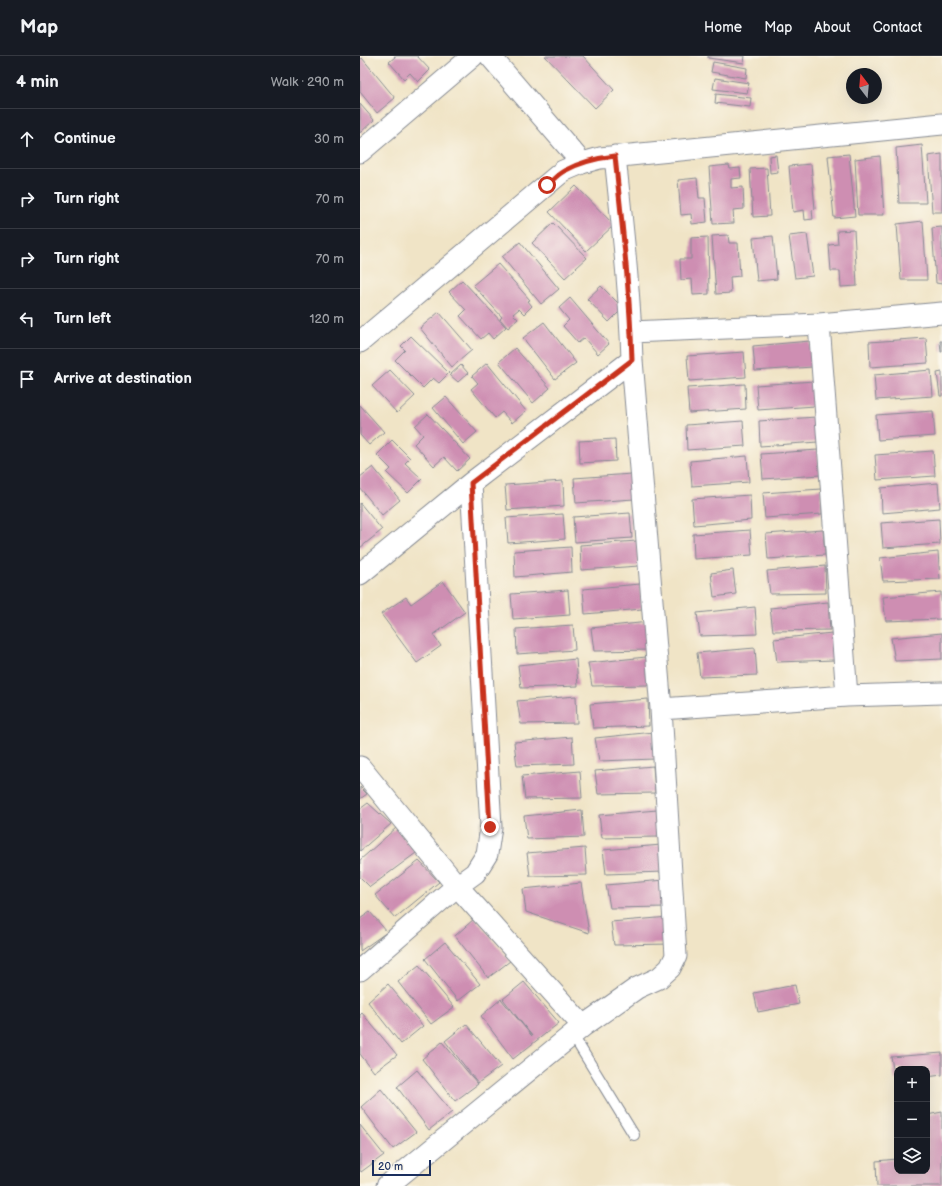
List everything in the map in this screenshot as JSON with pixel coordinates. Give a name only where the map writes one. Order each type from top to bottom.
[{"type":"street","points":[[360,152],[472,56]]},
{"type":"street","points":[[490,56],[582,163]]},
{"type":"street","points":[[360,342],[563,171],[582,163],[615,156],[942,124]]},
{"type":"street","points":[[387,1186],[578,1030],[637,988],[659,978],[670,968],[676,956],[661,709],[632,360],[624,239],[615,156]]},
{"type":"street","points":[[631,332],[819,324],[942,313]]},
{"type":"street","points":[[819,324],[847,696]]},
{"type":"street","points":[[360,574],[471,483],[632,360]]},
{"type":"street","points":[[360,970],[475,872],[487,854],[490,827],[471,483]]},
{"type":"street","points":[[661,709],[847,696],[942,693]]},
{"type":"street","points":[[360,767],[457,886],[578,1030]]},
{"type":"lane","points":[[578,1030],[634,1135]]},
{"type":"building","points":[[394,56],[417,56],[430,70],[418,82],[410,73],[404,79],[389,62],[395,57]]},
{"type":"building","points":[[545,56],[583,56],[614,90],[595,108]]},
{"type":"building","points":[[708,56],[745,56],[744,63],[708,58]]},
{"type":"building","points":[[362,58],[395,98],[377,113],[360,92],[360,60]]},
{"type":"building","points":[[713,62],[747,68],[746,78],[711,72]]},
{"type":"building","points":[[715,78],[749,83],[747,93],[713,89]]},
{"type":"building","points":[[716,94],[751,98],[750,107],[715,103]]},
{"type":"building","points":[[360,104],[374,120],[360,133]]},
{"type":"building","points":[[922,145],[926,203],[899,203],[896,148]]},
{"type":"building","points":[[849,154],[855,216],[834,218],[828,156]]},
{"type":"building","points":[[942,154],[942,212],[932,212],[928,156]]},
{"type":"building","points":[[776,155],[778,172],[770,173],[769,156]]},
{"type":"building","points":[[880,156],[884,215],[858,215],[855,159]]},
{"type":"building","points":[[811,164],[815,209],[812,210],[813,219],[805,220],[804,210],[793,212],[789,166]]},
{"type":"building","points":[[729,165],[730,169],[740,168],[741,178],[731,179],[731,188],[743,187],[744,209],[733,210],[734,223],[713,224],[709,167]]},
{"type":"building","points":[[767,168],[770,216],[753,217],[750,169]]},
{"type":"building","points":[[697,178],[699,198],[705,198],[707,222],[692,224],[691,214],[681,215],[678,180]]},
{"type":"building","points":[[576,186],[614,225],[586,251],[549,212]]},
{"type":"building","points":[[923,221],[927,280],[901,280],[897,224]]},
{"type":"building","points":[[553,223],[587,258],[565,278],[532,243]]},
{"type":"building","points":[[942,227],[942,284],[936,283],[932,228]]},
{"type":"building","points":[[854,230],[857,286],[841,287],[840,271],[831,271],[829,245],[838,244],[837,231]]},
{"type":"building","points":[[807,234],[813,276],[795,278],[789,236]]},
{"type":"building","points":[[728,235],[729,243],[738,243],[740,276],[730,277],[731,293],[716,294],[712,236]]},
{"type":"building","points":[[773,236],[777,279],[757,281],[753,238]]},
{"type":"building","points":[[708,237],[709,294],[693,295],[692,279],[681,280],[680,259],[691,259],[691,238]]},
{"type":"building","points":[[520,242],[559,289],[541,304],[502,257]]},
{"type":"building","points":[[498,264],[530,300],[528,301],[532,306],[524,314],[519,309],[513,314],[518,319],[508,328],[500,319],[502,317],[473,285]]},
{"type":"building","points":[[462,280],[506,327],[493,339],[488,333],[481,339],[460,316],[466,310],[449,292]]},
{"type":"building","points":[[601,286],[623,308],[609,322],[587,299]]},
{"type":"building","points":[[570,298],[609,344],[598,354],[584,338],[578,343],[563,326],[569,320],[559,308]]},
{"type":"building","points":[[439,312],[472,350],[452,367],[420,328]]},
{"type":"building","points":[[544,322],[576,363],[555,379],[523,338]]},
{"type":"building","points":[[411,336],[449,373],[439,383],[433,378],[423,388],[395,360],[405,350],[401,346]]},
{"type":"building","points":[[926,338],[928,363],[870,367],[869,342]]},
{"type":"building","points":[[810,341],[812,367],[755,371],[753,346]]},
{"type":"building","points":[[940,341],[942,341],[942,352],[941,352]]},
{"type":"building","points":[[515,348],[550,388],[533,403],[499,362]]},
{"type":"building","points":[[744,352],[746,377],[689,381],[687,356]]},
{"type":"building","points":[[487,363],[526,411],[512,423],[502,412],[495,418],[471,389],[478,383],[472,376]]},
{"type":"building","points":[[461,365],[468,373],[458,382],[450,375]]},
{"type":"building","points":[[390,370],[415,396],[397,413],[372,386]]},
{"type":"building","points":[[931,370],[933,396],[876,400],[874,375]]},
{"type":"building","points":[[942,372],[942,396],[940,396],[937,373]]},
{"type":"building","points":[[814,381],[815,406],[758,410],[756,385]]},
{"type":"building","points":[[745,384],[746,409],[689,413],[687,388]]},
{"type":"building","points":[[446,397],[477,432],[463,444],[433,408]]},
{"type":"building","points":[[360,405],[384,432],[369,445],[360,435]]},
{"type":"building","points":[[933,411],[935,436],[878,440],[876,415]]},
{"type":"building","points":[[428,414],[470,459],[457,471],[444,457],[434,466],[414,444],[423,435],[415,426]]},
{"type":"building","points":[[816,417],[818,442],[760,446],[759,421]]},
{"type":"building","points":[[743,421],[745,446],[687,450],[686,425]]},
{"type":"building","points":[[615,439],[616,461],[580,463],[579,441]]},
{"type":"building","points":[[392,440],[410,458],[405,463],[422,479],[408,493],[387,473],[391,469],[377,455]]},
{"type":"building","points":[[818,450],[820,475],[763,479],[761,454]]},
{"type":"building","points":[[933,451],[935,476],[877,480],[875,455]]},
{"type":"building","points":[[747,456],[749,482],[692,486],[690,461]]},
{"type":"building","points":[[373,467],[400,500],[382,515],[360,488],[360,477]]},
{"type":"building","points":[[632,474],[634,499],[576,503],[574,478]]},
{"type":"building","points":[[563,481],[564,506],[507,510],[505,485]]},
{"type":"building","points":[[938,483],[940,508],[882,513],[881,488]]},
{"type":"building","points":[[821,489],[822,514],[765,518],[763,493]]},
{"type":"building","points":[[750,495],[751,520],[694,525],[692,499]]},
{"type":"building","points":[[360,503],[382,530],[360,548]]},
{"type":"building","points":[[630,513],[632,538],[575,542],[573,517]]},
{"type":"building","points":[[563,514],[565,539],[508,543],[506,518]]},
{"type":"building","points":[[939,519],[940,544],[883,548],[881,523]]},
{"type":"building","points":[[750,530],[752,555],[694,559],[693,534]]},
{"type":"building","points":[[823,530],[825,555],[768,559],[766,534]]},
{"type":"building","points":[[637,541],[639,566],[581,570],[580,545]]},
{"type":"building","points":[[571,547],[572,572],[515,577],[514,551]]},
{"type":"building","points":[[938,552],[940,579],[883,581],[880,558]]},
{"type":"building","points":[[825,566],[826,593],[770,594],[767,571]]},
{"type":"building","points":[[733,570],[736,594],[714,597],[711,573]]},
{"type":"building","points":[[443,581],[465,612],[433,635],[441,646],[417,663],[381,614],[406,597],[411,604]]},
{"type":"building","points":[[640,584],[642,609],[585,614],[583,589]]},
{"type":"building","points":[[568,590],[570,615],[513,619],[511,594]]},
{"type":"building","points":[[941,592],[942,619],[886,621],[883,597]]},
{"type":"building","points":[[828,602],[830,630],[773,631],[770,608]]},
{"type":"building","points":[[755,607],[757,634],[700,636],[697,613]]},
{"type":"building","points":[[649,622],[651,650],[594,651],[591,628]]},
{"type":"building","points":[[573,625],[575,650],[517,654],[516,629]]},
{"type":"building","points":[[832,633],[834,660],[777,662],[774,639]]},
{"type":"building","points":[[942,633],[942,659],[895,661],[891,638]]},
{"type":"building","points":[[755,648],[757,675],[700,677],[697,653]]},
{"type":"building","points":[[646,657],[648,685],[592,686],[588,663]]},
{"type":"building","points":[[576,659],[578,686],[521,688],[518,665]]},
{"type":"building","points":[[576,696],[577,723],[521,724],[517,701]]},
{"type":"building","points":[[648,699],[649,726],[593,728],[590,704]]},
{"type":"building","points":[[654,732],[655,759],[599,761],[595,738]]},
{"type":"building","points":[[572,737],[574,764],[517,766],[514,742]]},
{"type":"building","points":[[653,766],[655,793],[598,794],[595,771]]},
{"type":"building","points":[[580,771],[582,798],[525,799],[522,776]]},
{"type":"building","points":[[360,787],[367,794],[360,799]]},
{"type":"building","points":[[368,803],[391,824],[360,851],[360,809]]},
{"type":"building","points":[[582,810],[584,837],[527,839],[524,816]]},
{"type":"building","points":[[657,810],[658,837],[602,838],[599,815]]},
{"type":"building","points":[[396,828],[416,853],[370,887],[360,877],[360,860]]},
{"type":"building","points":[[661,845],[663,872],[606,874],[603,850]]},
{"type":"building","points":[[585,848],[587,875],[530,876],[527,853]]},
{"type":"building","points":[[419,861],[439,882],[395,918],[375,895]]},
{"type":"building","points":[[664,880],[666,907],[610,908],[606,885]]},
{"type":"building","points":[[581,883],[589,933],[526,912],[523,889]]},
{"type":"building","points":[[370,912],[387,932],[360,951],[360,919]]},
{"type":"building","points":[[669,917],[671,944],[614,945],[611,922]]},
{"type":"building","points":[[475,918],[510,961],[488,978],[455,936]]},
{"type":"building","points":[[445,942],[480,984],[458,1001],[425,959]]},
{"type":"building","points":[[419,965],[454,1007],[431,1024],[398,982]]},
{"type":"building","points":[[524,982],[559,1023],[513,1059],[481,1016],[501,999],[532,1036],[503,999]]},
{"type":"building","points":[[388,984],[423,1026],[401,1044],[368,1002]]},
{"type":"building","points":[[795,985],[799,1004],[758,1012],[754,993]]},
{"type":"building","points":[[362,1013],[397,1055],[374,1072],[360,1054],[360,1015]]},
{"type":"building","points":[[466,1024],[501,1066],[478,1083],[445,1041]]},
{"type":"building","points":[[442,1042],[478,1084],[455,1101],[422,1059]]},
{"type":"building","points":[[942,1053],[942,1075],[930,1077],[930,1066],[894,1066],[894,1074],[891,1057]]},
{"type":"building","points":[[417,1070],[452,1112],[429,1130],[397,1087]]},
{"type":"building","points":[[381,1089],[416,1132],[393,1149],[361,1107]]},
{"type":"building","points":[[942,1112],[942,1186],[877,1186],[876,1161],[894,1159],[894,1174],[930,1174],[930,1114]]},
{"type":"building","points":[[360,1125],[384,1155],[361,1172],[360,1170]]},
{"type":"route","points":[[490,827],[471,483],[632,360],[624,239],[615,156],[582,163],[563,171],[547,185]]}]
